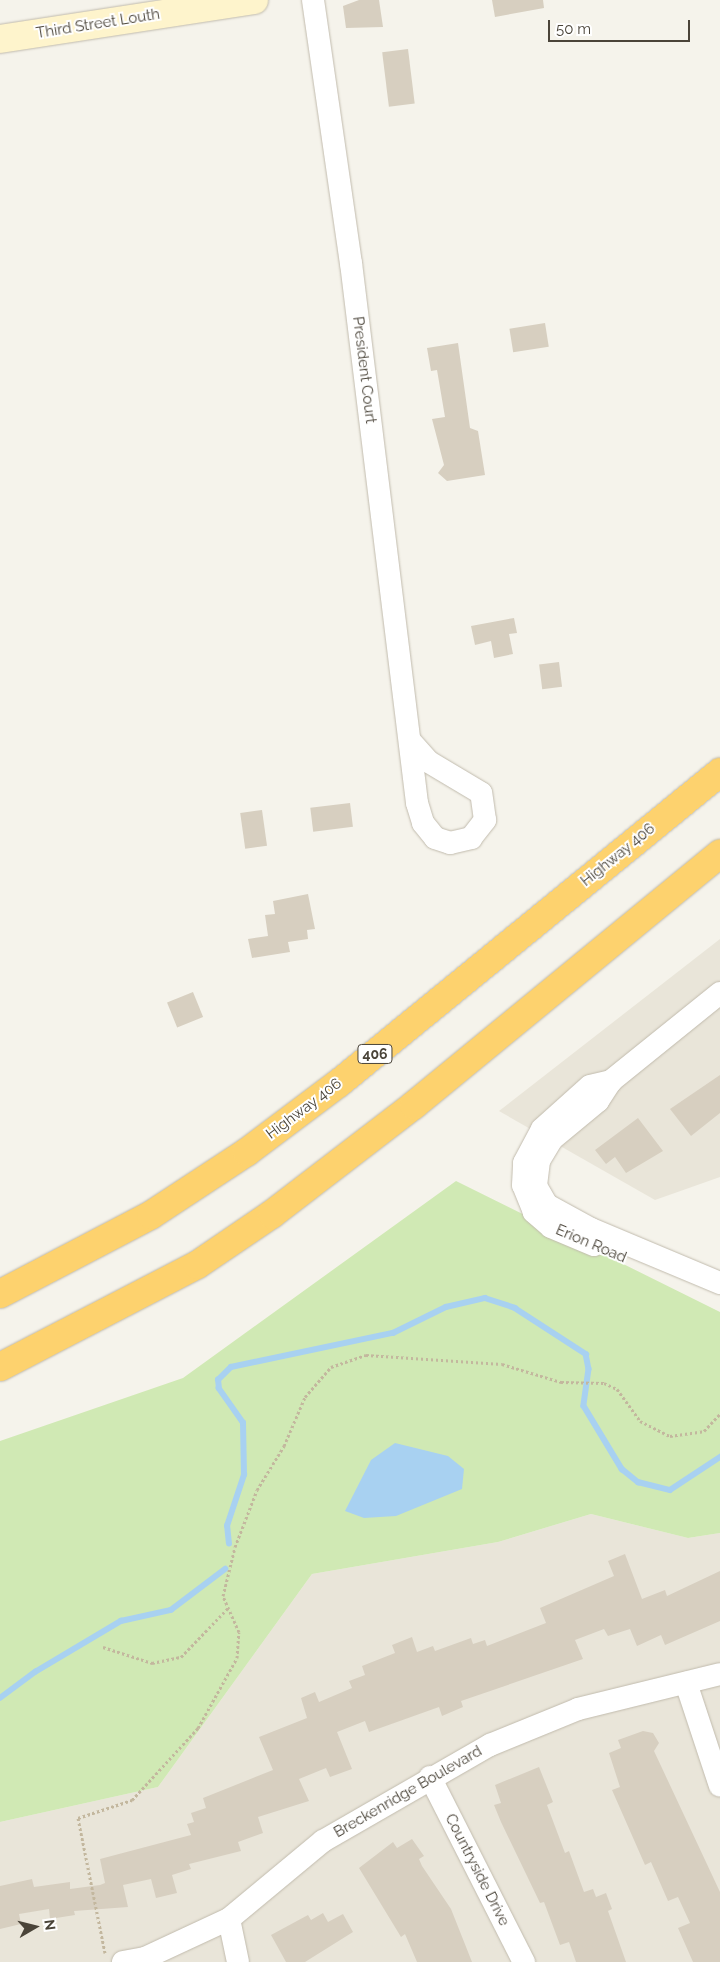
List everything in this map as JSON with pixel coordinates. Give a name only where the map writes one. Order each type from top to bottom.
[{"type":"highway","name":"Highway 406","points":[[0,1294],[151,1215],[247,1152],[340,1083],[720,772]]},
{"type":"highway","points":[[0,1367],[197,1265],[272,1214],[414,1105],[720,854]]},
{"type":"street","name":"Third Street Louth","points":[[0,39],[254,0]]},
{"type":"street","name":"President Court","points":[[313,0],[410,741]]},
{"type":"street","points":[[611,1081],[720,993]]},
{"type":"street","name":"Erion Road","points":[[611,1081],[598,1101],[552,1139],[539,1161],[536,1186],[548,1205],[591,1229],[720,1283]]},
{"type":"street","name":"Erion Road","points":[[611,1081],[590,1086],[529,1146],[523,1185],[534,1212],[551,1227],[720,1298]]},
{"type":"street","name":"Breckenridge Boulevard","points":[[123,1962],[145,1958],[229,1919],[323,1842],[430,1777],[490,1744],[578,1709],[720,1674]]},
{"type":"street","points":[[686,1683],[720,1786]]},
{"type":"street","name":"Countryside Drive","points":[[430,1777],[524,1962]]},
{"type":"street","points":[[229,1919],[238,1962]]},
{"type":"path","points":[[107,1962],[78,1818],[132,1800],[198,1728],[237,1658],[239,1632],[223,1596],[234,1547],[257,1490],[284,1446],[305,1397],[331,1367],[366,1354],[502,1364],[574,1382],[604,1383],[617,1390],[640,1421],[670,1436],[704,1431],[720,1414]]},
{"type":"path","points":[[104,1647],[152,1663],[181,1657],[228,1608]]},
{"type":"shaded area","points":[[720,939],[720,1177],[655,1200],[499,1111]]},
{"type":"shaded area","points":[[591,1514],[688,1538],[720,1533],[720,1962],[0,1962],[0,1822],[158,1787],[312,1574],[498,1542]]},
{"type":"green space","points":[[456,1181],[720,1312],[720,1533],[688,1538],[591,1514],[498,1542],[312,1574],[158,1787],[0,1822],[0,1441],[183,1378]]},
{"type":"water","points":[[395,1443],[448,1456],[464,1469],[462,1489],[396,1516],[364,1518],[345,1511],[371,1460]]},
{"type":"building","points":[[359,0],[379,0],[383,27],[346,28],[343,6]]},
{"type":"building","points":[[492,0],[543,0],[544,8],[495,17]]},
{"type":"building","points":[[408,49],[415,104],[389,107],[382,52]]},
{"type":"building","points":[[545,323],[549,347],[513,352],[509,329]]},
{"type":"building","points":[[458,343],[470,428],[478,431],[485,475],[447,481],[438,473],[444,465],[432,419],[445,417],[437,370],[431,371],[427,348]]},
{"type":"building","points":[[514,618],[517,633],[509,634],[513,654],[494,658],[491,641],[475,645],[471,626]]},
{"type":"building","points":[[559,662],[562,687],[542,689],[539,664]]},
{"type":"building","points":[[350,803],[353,827],[313,832],[310,808]]},
{"type":"building","points":[[262,810],[267,846],[245,849],[240,813]]},
{"type":"building","points":[[308,894],[315,929],[307,930],[308,939],[288,942],[290,952],[252,958],[248,939],[268,936],[265,915],[275,914],[273,901]]},
{"type":"building","points":[[193,992],[203,1017],[177,1028],[167,1002]]},
{"type":"building","points":[[720,1075],[720,1113],[691,1136],[670,1109]]},
{"type":"building","points":[[638,1118],[663,1151],[626,1173],[615,1157],[606,1164],[595,1150]]},
{"type":"building","points":[[625,1554],[642,1599],[665,1590],[667,1596],[720,1571],[720,1621],[665,1645],[661,1635],[637,1646],[630,1629],[608,1636],[604,1629],[575,1640],[583,1659],[461,1701],[463,1707],[442,1716],[439,1707],[369,1732],[365,1721],[337,1732],[352,1769],[330,1777],[326,1768],[299,1779],[309,1801],[258,1817],[263,1833],[238,1842],[241,1851],[189,1864],[191,1869],[172,1875],[177,1893],[156,1898],[151,1879],[123,1885],[128,1907],[74,1911],[75,1915],[50,1919],[49,1909],[19,1914],[21,1924],[0,1929],[0,1886],[32,1879],[34,1887],[70,1882],[70,1889],[100,1885],[105,1883],[100,1859],[191,1835],[187,1824],[194,1822],[191,1813],[206,1808],[203,1798],[273,1770],[259,1737],[307,1718],[301,1698],[315,1692],[319,1702],[352,1688],[349,1681],[365,1675],[362,1666],[395,1653],[392,1645],[412,1637],[417,1652],[433,1646],[435,1651],[471,1638],[473,1644],[485,1640],[487,1646],[546,1623],[540,1608],[614,1576],[608,1561]]},
{"type":"building","points":[[643,1731],[653,1733],[659,1743],[654,1751],[720,1892],[720,1962],[693,1962],[678,1928],[690,1923],[678,1897],[668,1901],[651,1862],[645,1865],[612,1790],[620,1787],[609,1753],[621,1748],[618,1740]]},
{"type":"building","points":[[539,1767],[553,1802],[547,1805],[565,1853],[569,1851],[584,1892],[593,1889],[596,1897],[606,1893],[612,1909],[608,1911],[626,1962],[576,1962],[569,1942],[560,1945],[544,1902],[540,1903],[501,1822],[494,1805],[501,1803],[495,1785]]},
{"type":"building","points":[[412,1839],[424,1856],[419,1859],[422,1866],[451,1909],[472,1962],[417,1962],[405,1934],[401,1937],[359,1868],[393,1842],[397,1848]]},
{"type":"building","points":[[323,1913],[328,1922],[343,1914],[353,1932],[305,1962],[286,1962],[271,1935],[308,1915],[311,1920]]},
{"type":"waterway","points":[[229,1544],[227,1526],[244,1475],[243,1423],[219,1389],[218,1380],[231,1367],[393,1333],[446,1307],[485,1298],[515,1308],[586,1354],[589,1369],[584,1406],[622,1469],[638,1482],[670,1490],[720,1457]]},
{"type":"waterway","points":[[0,1698],[35,1672],[121,1621],[171,1610],[225,1569]]}]
